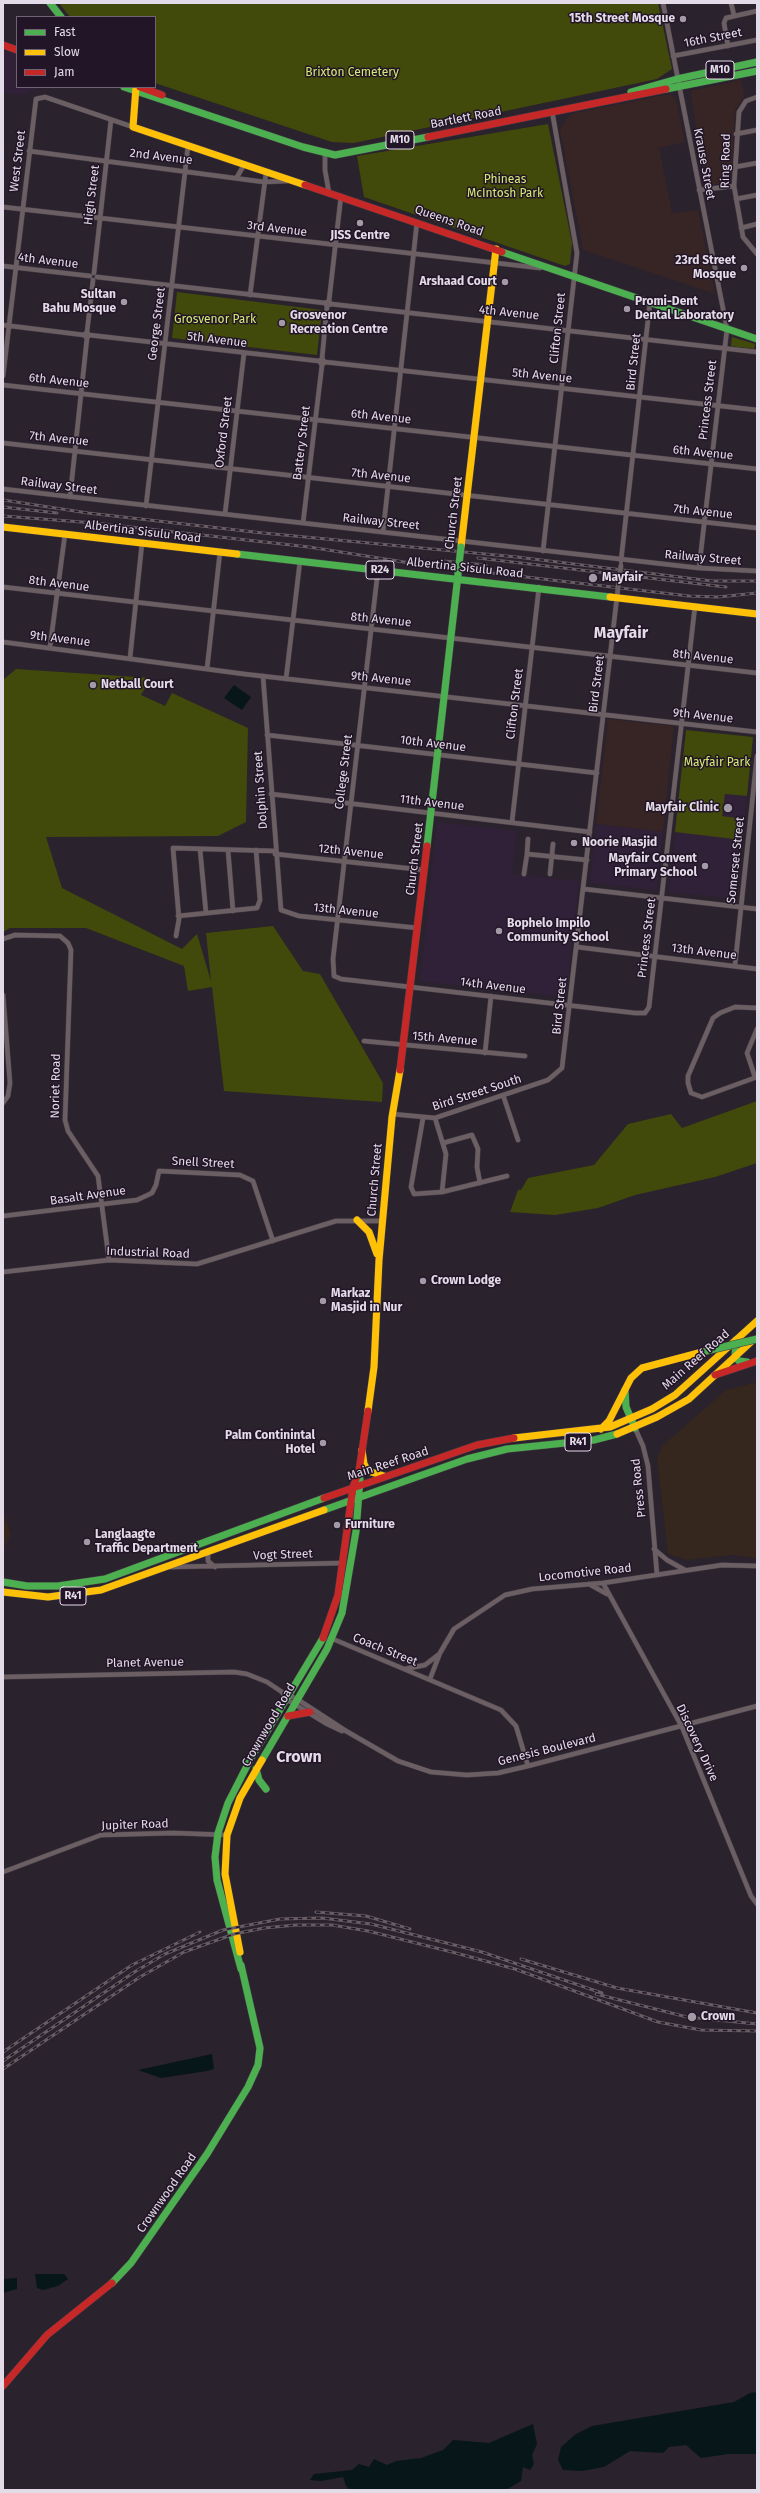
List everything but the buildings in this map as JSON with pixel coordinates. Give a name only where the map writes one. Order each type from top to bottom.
[{"type":"main road","points":[[50,3],[60,16]]},
{"type":"main road","points":[[3,40],[16,45]]},
{"type":"main road","points":[[3,45],[16,50]]},
{"type":"main road","name":"M10","points":[[677,79],[757,62]]},
{"type":"main road","name":"M10","points":[[678,88],[757,71]]},
{"type":"main road","name":"Bartlett Road","points":[[552,111],[628,93],[677,79]]},
{"type":"main road","points":[[133,127],[137,88]]},
{"type":"main road","name":"Bartlett Road","points":[[137,88],[325,153],[349,153],[552,111],[678,88]]},
{"type":"main road","name":"Queens Road","points":[[133,127],[266,173],[341,196],[757,339]]},
{"type":"main road","name":"Church Street","points":[[352,1498],[353,1487],[359,1471],[374,1367],[379,1260],[392,1114],[405,1045],[412,987],[461,544],[496,249]]},
{"type":"main road","name":"Albertina Sisulu Road","points":[[3,527],[378,570],[458,576],[757,614]]},
{"type":"main road","points":[[357,1220],[370,1232],[379,1260]]},
{"type":"main road","name":"Main Reef Road","points":[[3,1582],[39,1586],[86,1582],[105,1578],[361,1484],[490,1442],[601,1429],[631,1419],[675,1395],[757,1322]]},
{"type":"main road","points":[[601,1429],[613,1414],[625,1388],[636,1373],[646,1366],[757,1338]]},
{"type":"main road","name":"Main Reef Road","points":[[3,1592],[41,1597],[74,1596],[107,1588],[352,1498],[492,1452],[594,1440],[635,1428],[683,1402],[757,1338]]},
{"type":"main road","points":[[736,1340],[735,1357],[741,1362],[756,1361]]},
{"type":"main road","points":[[715,1375],[729,1368],[756,1361]]},
{"type":"main road","points":[[625,1388],[626,1407],[635,1428]]},
{"type":"main road","points":[[362,1450],[364,1464],[368,1471],[375,1475],[386,1476]]},
{"type":"main road","name":"Church Street","points":[[359,1471],[361,1484],[360,1496]]},
{"type":"main road","name":"Crownwood Road","points":[[241,1969],[239,1944],[224,1874],[227,1835],[233,1813],[256,1769],[333,1639],[345,1602],[360,1496]]},
{"type":"main road","name":"Crownwood Road","points":[[3,2386],[46,2335],[112,2283],[131,2263],[207,2154],[248,2087],[258,2065],[260,2048],[217,1880],[215,1856],[218,1833],[228,1803],[244,1772],[286,1695],[330,1625],[338,1595],[352,1498]]},
{"type":"main road","points":[[188,1548],[192,1556]]},
{"type":"main road","points":[[288,1716],[310,1712]]},
{"type":"main road","points":[[256,1769],[259,1780],[266,1789]]},
{"type":"street","name":"Krause Street","points":[[663,3],[678,88],[727,329]]},
{"type":"street","points":[[731,3],[734,15]]},
{"type":"street","points":[[728,46],[724,20],[727,16],[757,11]]},
{"type":"street","name":"16th Street","points":[[673,56],[757,40]]},
{"type":"street","name":"Queens Road","points":[[42,96],[133,127]]},
{"type":"street","name":"West Street","points":[[3,376],[34,102],[42,96]]},
{"type":"street","name":"Ring Road","points":[[757,97],[746,101],[741,107],[736,134],[734,186],[741,228],[745,240],[757,254]]},
{"type":"street","name":"Clifton Street","points":[[543,551],[577,244],[552,111]]},
{"type":"street","name":"High Street","points":[[70,497],[99,218],[111,120]]},
{"type":"street","points":[[736,134],[757,130]]},
{"type":"street","name":"George Street","points":[[146,506],[188,146]]},
{"type":"street","name":"2nd Avenue","points":[[29,151],[185,170],[264,182],[291,181]]},
{"type":"street","points":[[325,153],[329,193]]},
{"type":"street","points":[[735,167],[757,163]]},
{"type":"street","points":[[237,177],[244,165]]},
{"type":"street","points":[[250,295],[266,173]]},
{"type":"street","points":[[699,190],[734,186]]},
{"type":"street","points":[[736,199],[757,195]]},
{"type":"street","name":"Battery Street","points":[[303,523],[341,196]]},
{"type":"street","name":"3rd Avenue","points":[[3,207],[494,264],[550,268]]},
{"type":"street","points":[[383,532],[417,222]]},
{"type":"street","points":[[741,228],[757,224]]},
{"type":"street","name":"4th Avenue","points":[[3,266],[328,304],[646,338],[757,352]]},
{"type":"street","name":"Bird Street","points":[[562,1068],[622,560],[650,302]]},
{"type":"street","name":"5th Avenue","points":[[3,325],[757,410]]},
{"type":"street","name":"Princess Street","points":[[699,568],[727,329]]},
{"type":"street","name":"Oxford Street","points":[[225,514],[244,353]]},
{"type":"street","name":"6th Avenue","points":[[3,385],[757,469]]},
{"type":"street","name":"7th Avenue","points":[[3,443],[757,528]]},
{"type":"street","name":"Railway Street","points":[[3,489],[383,532],[461,544],[543,551],[699,568],[757,571]]},
{"type":"street","points":[[50,647],[65,534]]},
{"type":"street","points":[[130,658],[142,543]]},
{"type":"street","points":[[207,669],[220,552]]},
{"type":"street","points":[[286,679],[300,561]]},
{"type":"street","name":"College Street","points":[[334,976],[332,966],[378,570]]},
{"type":"street","name":"8th Avenue","points":[[3,587],[757,673]]},
{"type":"street","name":"Clifton Street","points":[[512,822],[517,764],[538,587]]},
{"type":"street","name":"Princess Street","points":[[648,1010],[695,606]]},
{"type":"street","name":"9th Avenue","points":[[3,642],[286,679],[444,696],[604,716],[757,732]]},
{"type":"street","name":"Dolphin Street","points":[[263,676],[279,904]]},
{"type":"street","name":"10th Avenue","points":[[267,735],[597,773]]},
{"type":"street","name":"Somerset Street","points":[[735,965],[755,791],[757,756]]},
{"type":"street","name":"11th Avenue","points":[[271,794],[590,832]]},
{"type":"street","points":[[524,874],[528,839]]},
{"type":"street","points":[[550,874],[553,844]]},
{"type":"street","name":"12th Avenue","points":[[178,916],[173,848],[256,850],[344,862],[424,870]]},
{"type":"street","points":[[200,849],[206,913]]},
{"type":"street","points":[[228,850],[233,911]]},
{"type":"street","points":[[176,936],[178,916],[255,909],[260,904],[256,850]]},
{"type":"street","points":[[527,854],[587,860]]},
{"type":"street","points":[[584,889],[757,909]]},
{"type":"street","name":"13th Avenue","points":[[279,904],[281,910],[286,913],[418,928]]},
{"type":"street","name":"Noriet Road","points":[[3,939],[15,935],[60,936],[68,943],[71,950],[64,1120],[68,1131],[98,1176],[109,1260]]},
{"type":"street","name":"13th Avenue","points":[[577,946],[757,969]]},
{"type":"street","name":"14th Avenue","points":[[334,976],[341,979],[642,1014],[648,1010]]},
{"type":"street","points":[[3,995],[10,1083],[8,1096],[3,1103]]},
{"type":"street","points":[[485,1053],[491,996]]},
{"type":"street","points":[[757,1008],[735,1007],[720,1013],[713,1018],[688,1076],[689,1090],[696,1096],[706,1097],[756,1077],[747,1053],[757,1029]]},
{"type":"street","name":"15th Avenue","points":[[364,1041],[525,1056]]},
{"type":"street","name":"Bird Street South","points":[[392,1114],[435,1118],[548,1080],[562,1068]]},
{"type":"street","points":[[503,1095],[518,1140]]},
{"type":"street","points":[[423,1118],[412,1190],[414,1194],[420,1195],[442,1192],[507,1176]]},
{"type":"street","points":[[435,1118],[444,1143],[446,1159],[442,1192]]},
{"type":"street","points":[[444,1143],[472,1135],[478,1149],[476,1167],[480,1183]]},
{"type":"street","name":"Basalt Avenue","points":[[3,1216],[137,1200],[148,1196],[156,1185],[159,1171]]},
{"type":"street","name":"Snell Street","points":[[159,1171],[227,1173],[251,1178],[256,1187],[273,1242]]},
{"type":"street","name":"Industrial Road","points":[[3,1272],[109,1260],[196,1264],[273,1242],[332,1222],[357,1220],[382,1221]]},
{"type":"street","name":"Press Road","points":[[635,1428],[644,1446],[648,1466],[657,1575]]},
{"type":"street","points":[[654,1549],[667,1560],[687,1571]]},
{"type":"street","points":[[208,1551],[208,1561],[215,1567]]},
{"type":"street","name":"Vogt Street","points":[[164,1567],[350,1563]]},
{"type":"street","name":"Locomotive Road","points":[[430,1679],[440,1653],[457,1626],[501,1598],[532,1590],[603,1583],[722,1565],[757,1566]]},
{"type":"street","name":"Discovery Drive","points":[[603,1583],[608,1595],[682,1727],[751,1896],[757,1904]]},
{"type":"street","points":[[588,1584],[608,1595]]},
{"type":"street","name":"Coach Street","points":[[333,1639],[495,1707],[508,1715],[519,1734],[528,1766]]},
{"type":"street","name":"Locomotive Road","points":[[403,1669],[425,1665],[440,1653]]},
{"type":"street","name":"Planet Avenue","points":[[3,1677],[234,1672],[255,1677],[296,1701]]},
{"type":"street","name":"Genesis Boulevard","points":[[296,1701],[394,1759],[431,1772],[477,1775],[528,1766],[682,1727],[757,1706]]},
{"type":"street","name":"Genesis Boulevard","points":[[296,1701],[331,1726],[346,1731]]},
{"type":"street","name":"Jupiter Road","points":[[3,1872],[101,1836],[218,1833],[227,1835]]},
{"type":"shaded area","points":[[3,50],[16,54],[16,88],[37,88],[23,95],[3,93]]},
{"type":"shaded area","points":[[741,80],[744,97],[735,110],[731,181],[706,186],[690,91]]},
{"type":"shaded area","points":[[670,94],[676,99],[685,142],[659,148],[672,213],[698,210],[715,294],[583,250],[560,129],[570,114]]},
{"type":"shaded area","points":[[234,685],[251,697],[242,710],[224,698]]},
{"type":"shaded area","points":[[608,719],[674,726],[663,832],[596,824]]},
{"type":"shaded area","name":"Mayfair Convent Primary School","points":[[680,789],[747,796],[736,899],[669,892]]},
{"type":"shaded area","name":"Bophelo Impilo Community School","points":[[437,822],[517,831],[512,874],[579,881],[566,997],[420,981]]},
{"type":"shaded area","points":[[596,824],[663,832],[657,890],[590,883]]},
{"type":"shaded area","points":[[757,1382],[757,1558],[732,1555],[687,1560],[668,1554],[657,1459],[662,1446],[726,1390]]},
{"type":"shaded area","points":[[3,1510],[11,1535],[3,1550]]},
{"type":"shaded area","points":[[212,2054],[214,2069],[207,2071],[161,2078],[138,2070]]},
{"type":"shaded area","points":[[35,2274],[64,2274],[68,2279],[58,2286],[43,2290],[37,2288]]},
{"type":"shaded area","points":[[17,2278],[17,2289],[3,2293],[3,2279]]},
{"type":"shaded area","points":[[757,2392],[757,2454],[728,2454],[701,2458],[686,2445],[669,2447],[663,2453],[630,2451],[604,2467],[582,2471],[563,2470],[558,2460],[561,2447],[576,2434],[592,2426],[734,2402],[750,2393]]},
{"type":"shaded area","points":[[533,2424],[537,2444],[532,2455],[534,2464],[530,2470],[523,2467],[521,2481],[506,2490],[350,2490],[346,2486],[343,2477],[321,2481],[310,2480],[314,2474],[352,2470],[359,2464],[369,2467],[374,2459],[387,2465],[396,2461],[421,2458],[443,2450],[453,2440],[489,2443]]},
{"type":"green space","name":"Brixton Cemetery","points":[[59,3],[658,3],[672,69],[657,79],[354,143],[332,142],[156,83],[156,16],[69,16]]},
{"type":"green space","name":"Phineas McIntosh Park","points":[[548,124],[572,243],[570,264],[565,266],[364,197],[357,156]]},
{"type":"green space","name":"Grosvenor Park","points":[[177,292],[322,310],[317,355],[172,338]]},
{"type":"green space","points":[[732,337],[755,344],[754,349],[731,346]]},
{"type":"green space","points":[[16,669],[151,678],[141,695],[165,706],[172,693],[248,728],[246,822],[218,836],[46,837],[62,888],[182,949],[197,934],[211,981],[206,933],[273,926],[303,971],[320,974],[383,1083],[382,1102],[224,1091],[212,987],[188,991],[184,966],[86,928],[10,928],[3,932],[3,680]]},
{"type":"green space","name":"Mayfair Park","points":[[686,730],[753,737],[747,796],[725,794],[722,816],[744,819],[742,840],[675,832]]},
{"type":"green space","points":[[757,1101],[757,1163],[715,1177],[635,1195],[598,1208],[555,1215],[510,1212],[518,1190],[521,1190],[528,1178],[594,1165],[628,1124],[671,1114],[682,1128]]},
{"type":"railway","points":[[3,500],[88,513],[263,533],[517,557],[712,581],[757,581]]},
{"type":"railway","points":[[3,507],[57,513]]},
{"type":"railway","points":[[3,516],[95,523],[309,547],[423,565],[689,596],[718,597],[757,593]]},
{"type":"railway","points":[[478,558],[726,587]]},
{"type":"railway","points":[[443,561],[486,565]]},
{"type":"railway","points":[[316,1912],[366,1916],[410,1929]]},
{"type":"railway","points":[[3,2061],[136,1971],[165,1954],[223,1930],[280,1919],[322,1918],[371,1924],[482,1952],[602,1993]]},
{"type":"railway","points":[[3,2069],[140,1977],[184,1952],[234,1934],[264,1928],[296,1925],[332,1925],[368,1931],[452,1952],[515,1969],[658,2022],[701,2030],[757,2031]]},
{"type":"railway","points":[[3,2052],[132,1965],[200,1932]]},
{"type":"railway","points":[[521,1959],[617,1988],[757,2013]]},
{"type":"railway","points":[[596,1994],[687,2017],[757,2024]]},
{"type":"traffic: fast","points":[[50,3],[60,16]]},
{"type":"traffic: fast","points":[[631,92],[677,79],[757,62]]},
{"type":"traffic: fast","points":[[666,89],[757,71]]},
{"type":"traffic: fast","points":[[127,88],[303,147],[335,155],[428,137]]},
{"type":"traffic: fast","points":[[502,252],[757,339]]},
{"type":"traffic: fast","points":[[458,573],[461,547]]},
{"type":"traffic: fast","points":[[237,554],[610,597]]},
{"type":"traffic: fast","points":[[427,846],[458,575]]},
{"type":"traffic: fast","points":[[706,1351],[757,1339]]},
{"type":"traffic: fast","points":[[736,1340],[735,1357],[739,1361],[747,1362]]},
{"type":"traffic: fast","points":[[625,1390],[626,1407],[635,1428]]},
{"type":"traffic: fast","points":[[324,1510],[467,1459],[507,1449],[594,1440],[617,1434]]},
{"type":"traffic: fast","points":[[262,1760],[327,1649],[342,1613],[356,1531],[360,1479]]},
{"type":"traffic: fast","points":[[3,1582],[27,1586],[58,1586],[105,1579],[324,1498]]},
{"type":"traffic: fast","points":[[241,1969],[217,1880],[215,1857],[218,1833],[228,1803],[251,1758],[323,1638]]},
{"type":"traffic: fast","points":[[256,1769],[259,1780],[266,1789]]},
{"type":"traffic: fast","points":[[112,2283],[131,2263],[207,2154],[248,2087],[258,2065],[260,2048],[241,1965]]},
{"type":"traffic: slow","points":[[136,88],[133,127],[305,185]]},
{"type":"traffic: slow","points":[[461,547],[496,249]]},
{"type":"traffic: slow","points":[[3,527],[237,554]]},
{"type":"traffic: slow","points":[[610,597],[757,614]]},
{"type":"traffic: slow","points":[[368,1411],[374,1367],[379,1260],[392,1117],[400,1070]]},
{"type":"traffic: slow","points":[[357,1220],[369,1232],[377,1254]]},
{"type":"traffic: slow","points":[[514,1438],[610,1427],[652,1409],[675,1395],[757,1321]]},
{"type":"traffic: slow","points":[[617,1434],[657,1417],[689,1399],[752,1341]]},
{"type":"traffic: slow","points":[[601,1429],[609,1421],[631,1378],[642,1368],[706,1351]]},
{"type":"traffic: slow","points":[[362,1450],[364,1464],[368,1471],[384,1476]]},
{"type":"traffic: slow","points":[[3,1592],[48,1597],[101,1590],[324,1510]]},
{"type":"traffic: slow","points":[[240,1952],[225,1874],[227,1835],[240,1798],[262,1760]]},
{"type":"traffic: jam","points":[[3,45],[16,50]]},
{"type":"traffic: jam","points":[[143,88],[162,95]]},
{"type":"traffic: jam","points":[[428,137],[666,89]]},
{"type":"traffic: jam","points":[[305,185],[502,252]]},
{"type":"traffic: jam","points":[[400,1070],[427,846]]},
{"type":"traffic: jam","points":[[715,1375],[757,1361]]},
{"type":"traffic: jam","points":[[323,1638],[338,1595],[353,1487],[359,1471],[368,1411]]},
{"type":"traffic: jam","points":[[324,1498],[477,1445],[514,1438]]},
{"type":"traffic: jam","points":[[288,1716],[310,1712]]},
{"type":"traffic: jam","points":[[3,2386],[47,2335],[112,2283]]},
{"type":"place","name":"15th Street Mosque","points":[[683,19]]},
{"type":"place","name":"JISS Centre","points":[[360,223]]},
{"type":"place","name":"23rd Street Mosque","points":[[744,268]]},
{"type":"place","name":"Arshaad Court","points":[[505,282]]},
{"type":"place","name":"Sultan Bahu Mosque","points":[[124,302]]},
{"type":"place","name":"Promi-Dent Dental Laboratory","points":[[627,309]]},
{"type":"place","name":"Grosvenor Recreation Centre","points":[[282,323]]},
{"type":"place","name":"Mayfair","points":[[593,578]]},
{"type":"place","name":"Netball Court","points":[[93,685]]},
{"type":"place","name":"Mayfair Clinic","points":[[728,808]]},
{"type":"place","name":"Noorie Masjid","points":[[574,843]]},
{"type":"place","name":"Mayfair Convent Primary School","points":[[705,866]]},
{"type":"place","name":"Bophelo Impilo Community School","points":[[499,931]]},
{"type":"place","name":"Crown Lodge","points":[[423,1281]]},
{"type":"place","name":"Markaz Masjid in Nur","points":[[323,1301]]},
{"type":"place","name":"Palm Continintal Hotel","points":[[323,1443]]},
{"type":"place","name":"Furniture","points":[[337,1525]]},
{"type":"place","name":"Langlaagte Traffic Department","points":[[87,1542]]},
{"type":"place","name":"Crown","points":[[692,2017]]},
{"type":"district","name":"Mayfair","points":[[621,634]]},
{"type":"district","name":"Crown","points":[[299,1758]]}]
